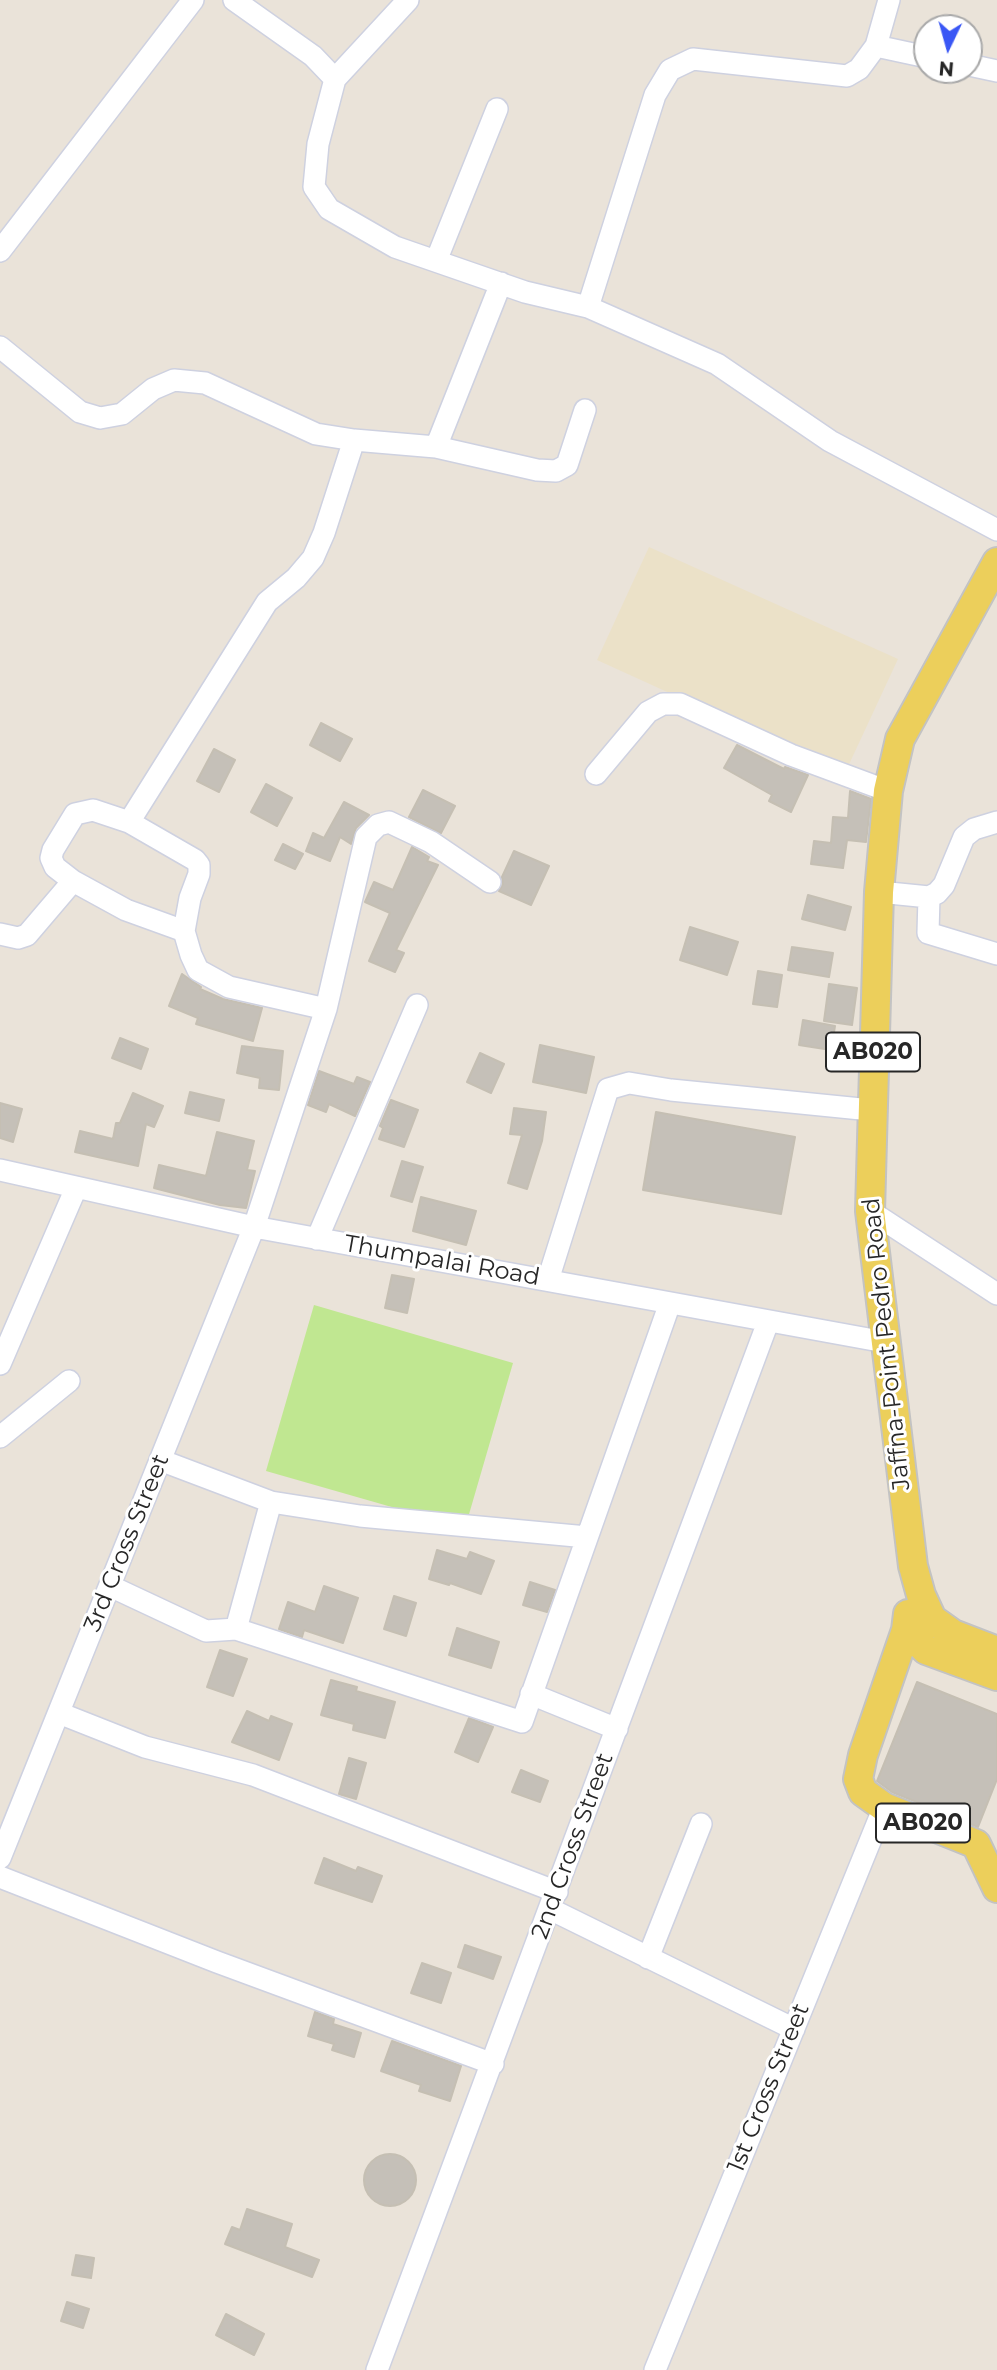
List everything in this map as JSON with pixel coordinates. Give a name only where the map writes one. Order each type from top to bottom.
[{"type":"main road","name":"Jaffna-Point Pedro Road","points":[[994,574],[900,739],[888,791],[879,892],[870,1211],[913,1566],[921,1595],[932,1619],[953,1634],[997,1651]]},
{"type":"main road","name":"Jaffna-Point Pedro Road","points":[[913,1566],[906,1630],[863,1755],[859,1779],[863,1791],[884,1807],[975,1844],[997,1888]]},
{"type":"main road","points":[[906,1630],[926,1650],[997,1676]]},
{"type":"street","points":[[0,251],[193,0]]},
{"type":"street","points":[[234,0],[313,56],[335,79]]},
{"type":"street","points":[[408,0],[335,79],[318,144],[314,187],[329,209],[395,247],[525,292],[588,307],[718,365],[830,441],[997,530]]},
{"type":"street","points":[[588,307],[655,95],[670,70],[693,59],[847,76],[859,69],[876,46],[889,0]]},
{"type":"street","points":[[876,46],[913,54]]},
{"type":"street","points":[[436,261],[497,109]]},
{"type":"street","points":[[436,447],[501,283]]},
{"type":"street","points":[[0,347],[80,412],[100,418],[122,414],[153,389],[174,380],[205,383],[316,434],[436,447],[537,470],[556,471],[567,465],[584,410]]},
{"type":"street","points":[[129,822],[267,602],[296,578],[313,558],[324,533],[354,440]]},
{"type":"street","points":[[596,774],[648,712],[663,704],[680,704],[790,754],[888,791]]},
{"type":"street","points":[[184,931],[126,909],[73,881],[55,867],[51,858],[75,814],[93,810],[129,822],[199,864],[199,874],[190,898],[184,931],[198,970],[229,987],[326,1009]]},
{"type":"street","name":"3rd Cross Street","points":[[0,1858],[254,1227],[326,1009],[366,837],[378,825],[389,822],[431,842],[490,882]]},
{"type":"street","points":[[879,892],[929,897],[944,885],[964,837],[974,829],[997,822]]},
{"type":"street","points":[[0,934],[18,938],[27,935],[73,881]]},
{"type":"street","points":[[929,897],[928,933],[997,954]]},
{"type":"street","points":[[317,1239],[417,1005]]},
{"type":"street","points":[[548,1280],[608,1089],[629,1083],[671,1090],[871,1110]]},
{"type":"street","name":"Thumpalai Road","points":[[0,1170],[254,1227],[885,1342]]},
{"type":"street","points":[[0,1364],[76,1188]]},
{"type":"street","points":[[870,1211],[997,1294]]},
{"type":"street","points":[[110,1586],[206,1631],[236,1629],[522,1722],[670,1303]]},
{"type":"street","name":"2nd Cross Street","points":[[377,2370],[768,1322]]},
{"type":"street","points":[[0,1437],[69,1381]]},
{"type":"street","points":[[160,1460],[271,1502],[360,1516],[587,1537]]},
{"type":"street","points":[[236,1629],[271,1502]]},
{"type":"street","points":[[531,1694],[617,1729]]},
{"type":"street","points":[[59,1713],[145,1747],[253,1775],[553,1901],[648,1958],[793,2029]]},
{"type":"street","name":"1st Cross Street","points":[[655,2370],[884,1807]]},
{"type":"street","points":[[648,1958],[701,1824]]},
{"type":"street","points":[[0,1877],[217,1962],[493,2064]]},
{"type":"shaded area","points":[[649,547],[898,659],[845,773],[597,660]]},
{"type":"green space","points":[[314,1305],[513,1363],[465,1528],[266,1471]]},
{"type":"building","points":[[321,723],[352,739],[340,761],[310,745]]},
{"type":"building","points":[[737,745],[784,769],[785,767],[808,775],[791,812],[769,801],[772,795],[724,768]]},
{"type":"building","points":[[214,749],[235,760],[219,792],[197,781]]},
{"type":"building","points":[[266,784],[292,798],[277,826],[251,812]]},
{"type":"building","points":[[423,790],[455,806],[441,833],[409,817]]},
{"type":"building","points":[[850,791],[871,799],[866,842],[847,840],[843,868],[811,864],[814,841],[831,843],[833,817],[848,818]]},
{"type":"building","points":[[344,802],[369,815],[356,828],[351,844],[340,837],[330,861],[306,851],[313,833],[324,838]]},
{"type":"building","points":[[283,844],[303,854],[295,869],[275,860]]},
{"type":"building","points":[[412,847],[429,857],[427,861],[438,865],[396,950],[404,953],[395,972],[369,961],[390,913],[365,902],[374,882],[393,890]]},
{"type":"building","points":[[514,851],[549,866],[531,905],[499,891],[503,884],[502,877]]},
{"type":"building","points":[[808,895],[851,907],[845,930],[802,919]]},
{"type":"building","points":[[690,927],[738,942],[727,975],[680,960]]},
{"type":"building","points":[[792,947],[833,953],[829,977],[788,970]]},
{"type":"building","points":[[758,971],[782,975],[777,1007],[753,1004]]},
{"type":"building","points":[[182,974],[201,987],[200,989],[223,999],[262,1008],[253,1041],[196,1024],[198,1018],[169,1006]]},
{"type":"building","points":[[829,984],[857,988],[852,1025],[824,1021]]},
{"type":"building","points":[[803,1020],[835,1026],[831,1050],[799,1045]]},
{"type":"building","points":[[120,1038],[148,1049],[141,1069],[112,1058]]},
{"type":"building","points":[[540,1045],[594,1057],[586,1093],[533,1082]]},
{"type":"building","points":[[242,1046],[283,1051],[279,1090],[259,1088],[260,1078],[237,1073]]},
{"type":"building","points":[[480,1053],[504,1064],[491,1093],[467,1082]]},
{"type":"building","points":[[319,1071],[354,1084],[357,1077],[370,1082],[355,1116],[329,1104],[326,1112],[308,1105]]},
{"type":"building","points":[[190,1092],[224,1100],[219,1121],[185,1113]]},
{"type":"building","points":[[133,1093],[163,1106],[154,1127],[146,1124],[138,1166],[75,1152],[80,1131],[113,1139],[116,1123],[120,1123]]},
{"type":"building","points":[[391,1100],[418,1110],[404,1147],[379,1139],[383,1128],[380,1126]]},
{"type":"building","points":[[0,1103],[22,1109],[13,1142],[0,1138]]},
{"type":"building","points":[[514,1108],[546,1112],[542,1141],[527,1189],[508,1183],[522,1135],[510,1134]]},
{"type":"building","points":[[656,1112],[795,1137],[781,1214],[643,1190]]},
{"type":"building","points":[[217,1132],[254,1141],[247,1170],[255,1171],[246,1208],[220,1205],[154,1188],[159,1165],[206,1176]]},
{"type":"building","points":[[402,1161],[423,1167],[412,1202],[391,1196]]},
{"type":"building","points":[[421,1197],[476,1211],[466,1245],[413,1231]]},
{"type":"building","points":[[392,1275],[414,1279],[407,1313],[385,1308]]},
{"type":"building","points":[[437,1550],[467,1559],[470,1552],[494,1561],[481,1594],[429,1579]]},
{"type":"building","points":[[530,1582],[555,1590],[547,1612],[523,1605]]},
{"type":"building","points":[[324,1586],[358,1598],[343,1643],[304,1630],[302,1637],[279,1629],[288,1602],[315,1612]]},
{"type":"building","points":[[394,1596],[416,1603],[406,1636],[384,1629]]},
{"type":"building","points":[[457,1628],[499,1642],[491,1668],[449,1655]]},
{"type":"building","points":[[220,1650],[247,1659],[233,1696],[207,1687]]},
{"type":"building","points":[[331,1680],[357,1687],[356,1691],[395,1702],[385,1738],[353,1730],[354,1724],[321,1715]]},
{"type":"building","points":[[917,1682],[997,1714],[997,1779],[978,1827],[892,1792],[877,1781]]},
{"type":"building","points":[[247,1711],[269,1721],[271,1716],[292,1724],[279,1760],[232,1742]]},
{"type":"building","points":[[469,1718],[493,1727],[478,1762],[455,1752]]},
{"type":"building","points":[[349,1758],[366,1763],[356,1799],[339,1794]]},
{"type":"building","points":[[521,1770],[548,1781],[540,1802],[512,1792]]},
{"type":"building","points":[[324,1858],[356,1871],[358,1867],[382,1876],[372,1902],[315,1883]]},
{"type":"building","points":[[465,1945],[501,1957],[493,1979],[458,1967]]},
{"type":"building","points":[[422,1963],[451,1973],[441,2003],[411,1993]]},
{"type":"building","points":[[315,2012],[334,2019],[333,2024],[361,2033],[354,2057],[332,2050],[334,2044],[308,2036]]},
{"type":"building","points":[[392,2041],[461,2066],[450,2101],[419,2091],[421,2085],[381,2071]]},
{"type":"building","points":[[390,2154],[409,2161],[416,2180],[409,2199],[390,2206],[371,2199],[364,2180],[371,2161]]},
{"type":"building","points":[[247,2209],[292,2224],[285,2247],[319,2260],[312,2277],[225,2244],[232,2227],[240,2230]]},
{"type":"building","points":[[76,2255],[94,2258],[91,2278],[72,2275]]},
{"type":"building","points":[[67,2302],[89,2309],[83,2328],[61,2321]]},
{"type":"building","points":[[226,2314],[264,2334],[254,2355],[216,2335]]}]
